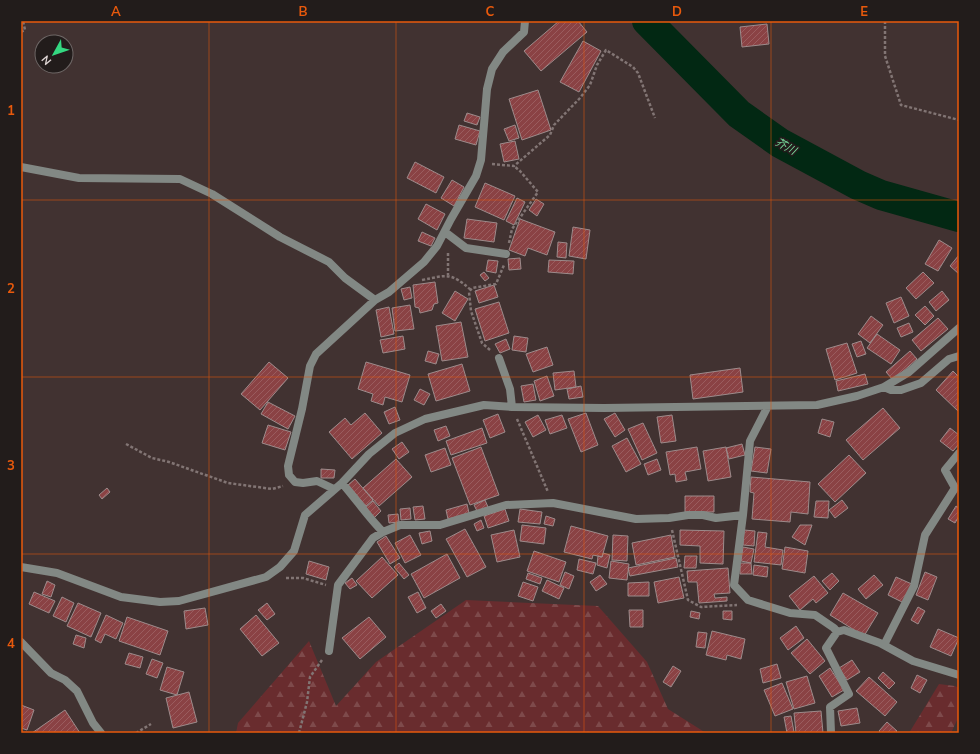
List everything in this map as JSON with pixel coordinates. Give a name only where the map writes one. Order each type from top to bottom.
[{"type":"street","points":[[334,489],[317,481],[303,483],[294,482],[289,475],[288,466],[302,409],[310,366],[316,354],[375,300],[389,292],[424,262],[447,234],[450,219],[476,176],[480,163],[487,89],[492,69],[503,52],[524,32],[525,21]]},
{"type":"street","points":[[21,167],[79,178],[180,179],[212,194],[280,237],[329,262],[345,278],[375,300]]},
{"type":"street","points":[[447,234],[466,248],[506,254]]},
{"type":"street","points":[[21,567],[57,573],[121,597],[160,602],[179,601],[266,577],[280,567],[294,551],[305,515],[342,483],[369,454],[395,433],[425,419],[484,404],[512,407],[604,408],[817,405],[857,396],[884,387],[909,372],[959,328]]},
{"type":"street","points":[[884,387],[891,390],[902,390],[920,383],[949,359],[959,356]]},
{"type":"street","points":[[499,358],[510,389],[512,407]]},
{"type":"street","points":[[768,406],[750,441],[743,515],[734,585],[748,600],[790,613],[816,615],[834,628],[837,632]]},
{"type":"street","points":[[884,645],[914,586],[925,535],[954,488],[945,470],[959,453]]},
{"type":"street","points":[[342,483],[369,518],[383,532]]},
{"type":"street","points":[[329,651],[338,586],[373,538],[400,525],[440,525],[506,505],[552,503],[636,519],[670,518],[688,514],[716,518],[743,515]]},
{"type":"street","points":[[831,733],[830,708],[849,694],[826,648],[837,632],[844,630],[884,645],[913,661],[959,675]]},
{"type":"street","points":[[21,642],[51,673],[65,680],[77,691],[101,733]]},
{"type":"path","points":[[21,32],[25,30],[23,21]]},
{"type":"path","points":[[885,21],[885,56],[901,105],[959,120]]},
{"type":"path","points":[[514,166],[550,135],[554,125],[580,98],[590,85],[597,65],[606,50],[633,67],[638,73],[655,118]]},
{"type":"path","points":[[480,163],[514,166],[538,192],[512,229],[503,269],[496,284],[472,288],[469,292],[470,311],[482,344],[499,358]]},
{"type":"path","points":[[447,234],[448,275]]},
{"type":"path","points":[[407,277],[412,282],[448,275],[460,280],[471,290]]},
{"type":"path","points":[[512,407],[552,503]]},
{"type":"path","points":[[126,444],[152,458],[169,462],[228,483],[272,489],[294,482]]},
{"type":"path","points":[[670,518],[688,600],[701,607],[744,605],[748,600]]},
{"type":"path","points":[[273,572],[282,578],[303,578],[338,589]]},
{"type":"path","points":[[300,733],[307,702],[310,677],[329,651]]},
{"type":"path","points":[[136,733],[151,724]]},
{"type":"green space","points":[[466,600],[598,606],[647,662],[668,709],[706,733],[236,733],[238,723],[309,641],[336,706],[376,662]]},
{"type":"green space","points":[[939,684],[959,688],[959,716],[951,733],[909,733]]},
{"type":"building","points":[[559,21],[578,21],[587,32],[541,71],[524,51]]},
{"type":"building","points":[[767,24],[769,44],[742,47],[740,27]]},
{"type":"building","points":[[583,41],[601,51],[579,92],[560,82]]},
{"type":"building","points":[[538,90],[551,130],[522,140],[509,99]]},
{"type":"building","points":[[467,113],[480,117],[477,125],[464,121]]},
{"type":"building","points":[[459,125],[480,131],[476,145],[455,139]]},
{"type":"building","points":[[515,125],[519,138],[509,141],[504,129]]},
{"type":"building","points":[[515,141],[519,159],[504,162],[500,144]]},
{"type":"building","points":[[415,162],[444,177],[436,193],[407,178]]},
{"type":"building","points":[[452,180],[464,187],[454,206],[441,198]]},
{"type":"building","points":[[485,183],[515,196],[504,220],[475,207]]},
{"type":"building","points":[[517,198],[525,202],[514,225],[506,221]]},
{"type":"building","points":[[536,199],[544,204],[537,216],[529,210]]},
{"type":"building","points":[[426,204],[445,214],[437,230],[418,219]]},
{"type":"building","points":[[467,219],[497,223],[494,242],[464,238]]},
{"type":"building","points":[[520,219],[555,232],[547,255],[528,248],[525,256],[509,250]]},
{"type":"building","points":[[573,227],[590,230],[586,259],[569,256]]},
{"type":"building","points":[[422,232],[435,238],[431,246],[418,241]]},
{"type":"building","points":[[939,240],[952,248],[938,271],[925,264]]},
{"type":"building","points":[[558,242],[567,243],[566,258],[557,257]]},
{"type":"building","points":[[959,255],[959,274],[950,266]]},
{"type":"building","points":[[520,258],[521,269],[509,270],[508,259]]},
{"type":"building","points":[[488,260],[498,261],[496,273],[486,271]]},
{"type":"building","points":[[549,260],[574,261],[573,274],[548,272]]},
{"type":"building","points":[[484,272],[489,278],[485,281],[480,275]]},
{"type":"building","points":[[923,272],[934,283],[916,299],[906,288]]},
{"type":"building","points":[[435,282],[438,303],[434,304],[432,310],[420,313],[419,308],[415,307],[413,285]]},
{"type":"building","points":[[494,285],[498,297],[479,303],[475,291]]},
{"type":"building","points":[[410,287],[412,298],[404,300],[401,289]]},
{"type":"building","points":[[455,291],[468,299],[455,321],[442,313]]},
{"type":"building","points":[[942,291],[949,300],[936,311],[929,302]]},
{"type":"building","points":[[901,297],[909,316],[894,323],[886,303]]},
{"type":"building","points":[[499,302],[509,333],[485,341],[475,309]]},
{"type":"building","points":[[410,305],[414,329],[395,331],[392,308]]},
{"type":"building","points":[[925,306],[934,316],[925,325],[915,315]]},
{"type":"building","points":[[389,307],[394,334],[381,337],[376,310]]},
{"type":"building","points":[[871,316],[883,325],[870,343],[858,334]]},
{"type":"building","points":[[938,318],[948,329],[921,351],[912,340]]},
{"type":"building","points":[[461,322],[468,357],[442,361],[436,326]]},
{"type":"building","points":[[909,323],[913,332],[901,337],[897,328]]},
{"type":"building","points":[[877,334],[900,350],[891,364],[867,348]]},
{"type":"building","points":[[403,336],[405,349],[383,353],[380,340]]},
{"type":"building","points":[[514,336],[528,338],[526,352],[512,350]]},
{"type":"building","points":[[506,339],[510,349],[500,353],[495,344]]},
{"type":"building","points":[[861,341],[866,354],[857,357],[852,344]]},
{"type":"building","points":[[847,343],[857,373],[835,380],[826,349]]},
{"type":"building","points":[[547,347],[553,365],[533,372],[526,354]]},
{"type":"building","points":[[428,351],[439,354],[436,364],[425,361]]},
{"type":"building","points":[[910,351],[917,359],[893,380],[886,372]]},
{"type":"building","points":[[269,362],[288,378],[260,410],[241,394]]},
{"type":"building","points":[[366,362],[410,375],[402,402],[385,397],[383,405],[371,401],[373,394],[358,389]]},
{"type":"building","points":[[462,364],[470,391],[436,401],[428,374]]},
{"type":"building","points":[[740,368],[743,392],[693,399],[690,375]]},
{"type":"building","points":[[574,371],[576,387],[555,390],[553,373]]},
{"type":"building","points":[[953,371],[959,377],[959,412],[936,390]]},
{"type":"building","points":[[865,374],[868,384],[838,391],[836,381]]},
{"type":"building","points":[[547,376],[554,396],[540,401],[534,381]]},
{"type":"building","points":[[533,384],[536,400],[524,402],[521,386]]},
{"type":"building","points":[[581,386],[583,397],[569,399],[567,389]]},
{"type":"building","points":[[420,389],[430,394],[424,405],[414,400]]},
{"type":"building","points":[[268,402],[295,416],[288,429],[261,414]]},
{"type":"building","points":[[395,407],[400,420],[389,424],[384,412]]},
{"type":"building","points":[[883,408],[900,428],[863,460],[846,440]]},
{"type":"building","points":[[365,413],[382,433],[352,459],[329,432],[345,418],[351,425]]},
{"type":"building","points":[[586,413],[598,445],[581,452],[568,419]]},
{"type":"building","points":[[615,413],[625,430],[615,437],[604,419]]},
{"type":"building","points":[[498,414],[505,432],[490,438],[483,420]]},
{"type":"building","points":[[538,415],[546,430],[533,437],[525,422]]},
{"type":"building","points":[[562,415],[567,428],[550,434],[545,420]]},
{"type":"building","points":[[672,415],[676,441],[661,443],[657,417]]},
{"type":"building","points":[[822,419],[834,422],[830,437],[818,433]]},
{"type":"building","points":[[643,423],[657,453],[642,460],[628,429]]},
{"type":"building","points":[[268,425],[291,432],[285,450],[262,443]]},
{"type":"building","points":[[446,426],[450,436],[438,441],[434,430]]},
{"type":"building","points":[[482,428],[487,443],[451,455],[446,441]]},
{"type":"building","points":[[950,428],[959,435],[959,444],[953,451],[940,441]]},
{"type":"building","points":[[627,438],[641,464],[626,472],[612,446]]},
{"type":"building","points":[[402,442],[409,452],[399,459],[392,449]]},
{"type":"building","points":[[742,444],[745,455],[729,459],[726,448]]},
{"type":"building","points":[[481,447],[499,495],[470,505],[452,458]]},
{"type":"building","points":[[697,447],[701,469],[685,472],[687,480],[676,482],[675,474],[670,475],[666,452]]},
{"type":"building","points":[[726,447],[731,477],[708,481],[703,451]]},
{"type":"building","points":[[755,447],[771,449],[767,473],[751,471]]},
{"type":"building","points":[[445,448],[451,465],[431,472],[425,455]]},
{"type":"building","points":[[849,455],[866,473],[835,502],[818,484]]},
{"type":"building","points":[[396,459],[412,477],[379,506],[363,488]]},
{"type":"building","points":[[657,459],[661,470],[648,475],[644,464]]},
{"type":"building","points":[[321,469],[335,470],[334,478],[321,478]]},
{"type":"building","points":[[751,477],[810,482],[808,514],[791,512],[790,522],[752,519],[754,493],[750,492]]},
{"type":"building","points":[[355,479],[373,500],[366,506],[348,485]]},
{"type":"building","points":[[107,488],[110,492],[102,499],[99,495]]},
{"type":"building","points":[[685,496],[714,496],[714,512],[685,512]]},
{"type":"building","points":[[485,500],[488,507],[477,511],[474,505]]},
{"type":"building","points":[[842,500],[848,508],[835,518],[829,510]]},
{"type":"building","points":[[373,501],[381,511],[374,518],[365,508]]},
{"type":"building","points":[[816,501],[829,501],[828,518],[814,517]]},
{"type":"building","points":[[467,504],[469,513],[448,519],[446,510]]},
{"type":"building","points":[[423,506],[425,519],[415,520],[413,507]]},
{"type":"building","points":[[956,506],[959,508],[959,516],[955,523],[948,519]]},
{"type":"building","points":[[410,508],[411,519],[401,520],[400,509]]},
{"type":"building","points":[[505,509],[509,521],[488,528],[484,516]]},
{"type":"building","points":[[520,509],[542,512],[540,524],[518,522]]},
{"type":"building","points":[[398,514],[399,522],[389,523],[388,515]]},
{"type":"building","points":[[546,516],[555,519],[553,526],[544,524]]},
{"type":"building","points":[[481,520],[484,528],[477,531],[474,524]]},
{"type":"building","points":[[522,525],[546,528],[544,544],[520,541]]},
{"type":"building","points":[[800,525],[812,525],[805,545],[792,537]]},
{"type":"building","points":[[571,526],[608,536],[602,557],[593,555],[592,559],[564,552]]},
{"type":"building","points":[[465,529],[486,567],[467,577],[446,539]]},
{"type":"building","points":[[514,530],[520,557],[497,562],[491,535]]},
{"type":"building","points":[[680,530],[724,531],[723,564],[700,563],[700,546],[680,545]]},
{"type":"building","points":[[744,530],[755,531],[754,546],[743,545]]},
{"type":"building","points":[[430,531],[432,541],[422,544],[419,533]]},
{"type":"building","points":[[758,532],[767,533],[765,547],[783,550],[781,565],[754,562]]},
{"type":"building","points":[[410,535],[421,555],[405,563],[395,543]]},
{"type":"building","points":[[613,535],[628,536],[627,561],[612,560]]},
{"type":"building","points":[[671,535],[675,557],[636,565],[632,543]]},
{"type":"building","points":[[386,536],[400,558],[390,564],[377,542]]},
{"type":"building","points":[[743,547],[754,549],[751,563],[741,561]]},
{"type":"building","points":[[785,547],[808,551],[805,573],[782,569]]},
{"type":"building","points":[[534,551],[566,562],[559,582],[527,571]]},
{"type":"building","points":[[603,553],[610,555],[607,568],[597,565],[598,556],[602,557]]},
{"type":"building","points":[[447,554],[460,578],[424,598],[411,574]]},
{"type":"building","points":[[685,556],[697,556],[696,568],[684,568]]},
{"type":"building","points":[[382,557],[398,575],[372,598],[356,581]]},
{"type":"building","points":[[676,558],[678,567],[630,576],[628,568]]},
{"type":"building","points":[[579,559],[596,563],[593,574],[577,570]]},
{"type":"building","points":[[309,561],[329,567],[326,580],[306,574]]},
{"type":"building","points":[[611,561],[629,564],[627,580],[609,578]]},
{"type":"building","points":[[399,563],[409,575],[404,579],[394,567]]},
{"type":"building","points":[[740,563],[751,563],[752,574],[740,574]]},
{"type":"building","points":[[754,565],[768,567],[767,577],[753,575]]},
{"type":"building","points":[[728,568],[730,593],[714,594],[715,598],[727,597],[727,601],[699,603],[697,582],[688,582],[687,571]]},
{"type":"building","points":[[565,572],[574,576],[569,589],[560,585]]},
{"type":"building","points":[[925,572],[937,577],[928,600],[916,595]]},
{"type":"building","points":[[528,573],[542,578],[540,584],[526,579]]},
{"type":"building","points":[[832,573],[839,581],[830,590],[822,581]]},
{"type":"building","points":[[600,575],[607,584],[596,591],[590,582]]},
{"type":"building","points":[[874,575],[883,585],[866,599],[858,589]]},
{"type":"building","points":[[814,576],[828,593],[816,603],[813,599],[800,610],[789,596]]},
{"type":"building","points":[[679,577],[684,598],[658,603],[654,582]]},
{"type":"building","points":[[896,577],[914,585],[904,603],[888,595]]},
{"type":"building","points":[[352,578],[357,585],[350,589],[345,583]]},
{"type":"building","points":[[547,580],[564,588],[559,599],[542,591]]},
{"type":"building","points":[[47,581],[55,585],[51,597],[42,594]]},
{"type":"building","points":[[523,582],[538,587],[533,601],[518,596]]},
{"type":"building","points":[[649,582],[649,596],[628,596],[628,583]]},
{"type":"building","points":[[34,592],[55,601],[49,613],[29,604]]},
{"type":"building","points":[[418,592],[426,608],[417,613],[408,597]]},
{"type":"building","points":[[843,593],[878,613],[864,636],[830,615]]},
{"type":"building","points":[[62,597],[74,603],[66,622],[53,616]]},
{"type":"building","points":[[78,603],[101,613],[91,637],[67,626]]},
{"type":"building","points":[[267,603],[275,614],[267,620],[258,610]]},
{"type":"building","points":[[441,604],[446,611],[436,618],[431,611]]},
{"type":"building","points":[[918,607],[925,611],[918,624],[911,620]]},
{"type":"building","points":[[205,608],[208,625],[186,629],[184,611]]},
{"type":"building","points":[[629,610],[643,610],[643,627],[630,627]]},
{"type":"building","points":[[691,611],[700,613],[699,619],[690,617]]},
{"type":"building","points":[[723,611],[732,611],[732,620],[723,619]]},
{"type":"building","points":[[106,615],[123,623],[116,639],[105,634],[101,643],[95,640]]},
{"type":"building","points":[[256,615],[279,643],[262,656],[240,629]]},
{"type":"building","points":[[127,617],[168,631],[160,655],[119,641]]},
{"type":"building","points":[[369,617],[386,637],[360,659],[342,638]]},
{"type":"building","points":[[796,626],[804,638],[788,650],[780,638]]},
{"type":"building","points":[[938,629],[959,638],[951,656],[930,647]]},
{"type":"building","points":[[712,631],[745,639],[741,659],[727,655],[726,660],[706,655]]},
{"type":"building","points":[[698,632],[707,633],[705,648],[696,647]]},
{"type":"building","points":[[76,635],[86,638],[84,648],[73,644]]},
{"type":"building","points":[[807,639],[825,661],[810,674],[791,653]]},
{"type":"building","points":[[129,653],[143,657],[140,668],[125,664]]},
{"type":"building","points":[[152,659],[163,663],[157,678],[146,674]]},
{"type":"building","points":[[852,660],[860,672],[847,680],[839,668]]},
{"type":"building","points":[[777,664],[781,678],[763,683],[760,669]]},
{"type":"building","points":[[673,666],[681,671],[671,687],[663,682]]},
{"type":"building","points":[[167,667],[184,672],[177,695],[160,690]]},
{"type":"building","points":[[830,668],[844,690],[832,697],[819,676]]},
{"type":"building","points":[[883,672],[895,683],[889,689],[878,678]]},
{"type":"building","points":[[917,675],[927,680],[920,693],[911,688]]},
{"type":"building","points":[[807,676],[815,703],[794,709],[786,682]]},
{"type":"building","points":[[869,677],[897,702],[885,716],[856,691]]},
{"type":"building","points":[[782,683],[793,709],[775,716],[764,690]]},
{"type":"building","points":[[189,692],[197,722],[173,728],[166,698]]},
{"type":"building","points":[[21,705],[34,710],[27,730],[21,728]]},
{"type":"building","points":[[857,708],[860,723],[841,726],[838,711]]},
{"type":"building","points":[[65,710],[80,733],[32,733]]},
{"type":"building","points":[[821,711],[823,733],[796,733],[794,713]]},
{"type":"building","points":[[791,716],[794,732],[787,733],[784,717]]},
{"type":"building","points":[[887,722],[897,731],[895,733],[881,733],[879,731]]},
{"type":"waterway","name":"芥川","points":[[647,21],[739,114],[780,143],[858,185],[881,195],[959,217]]}]
